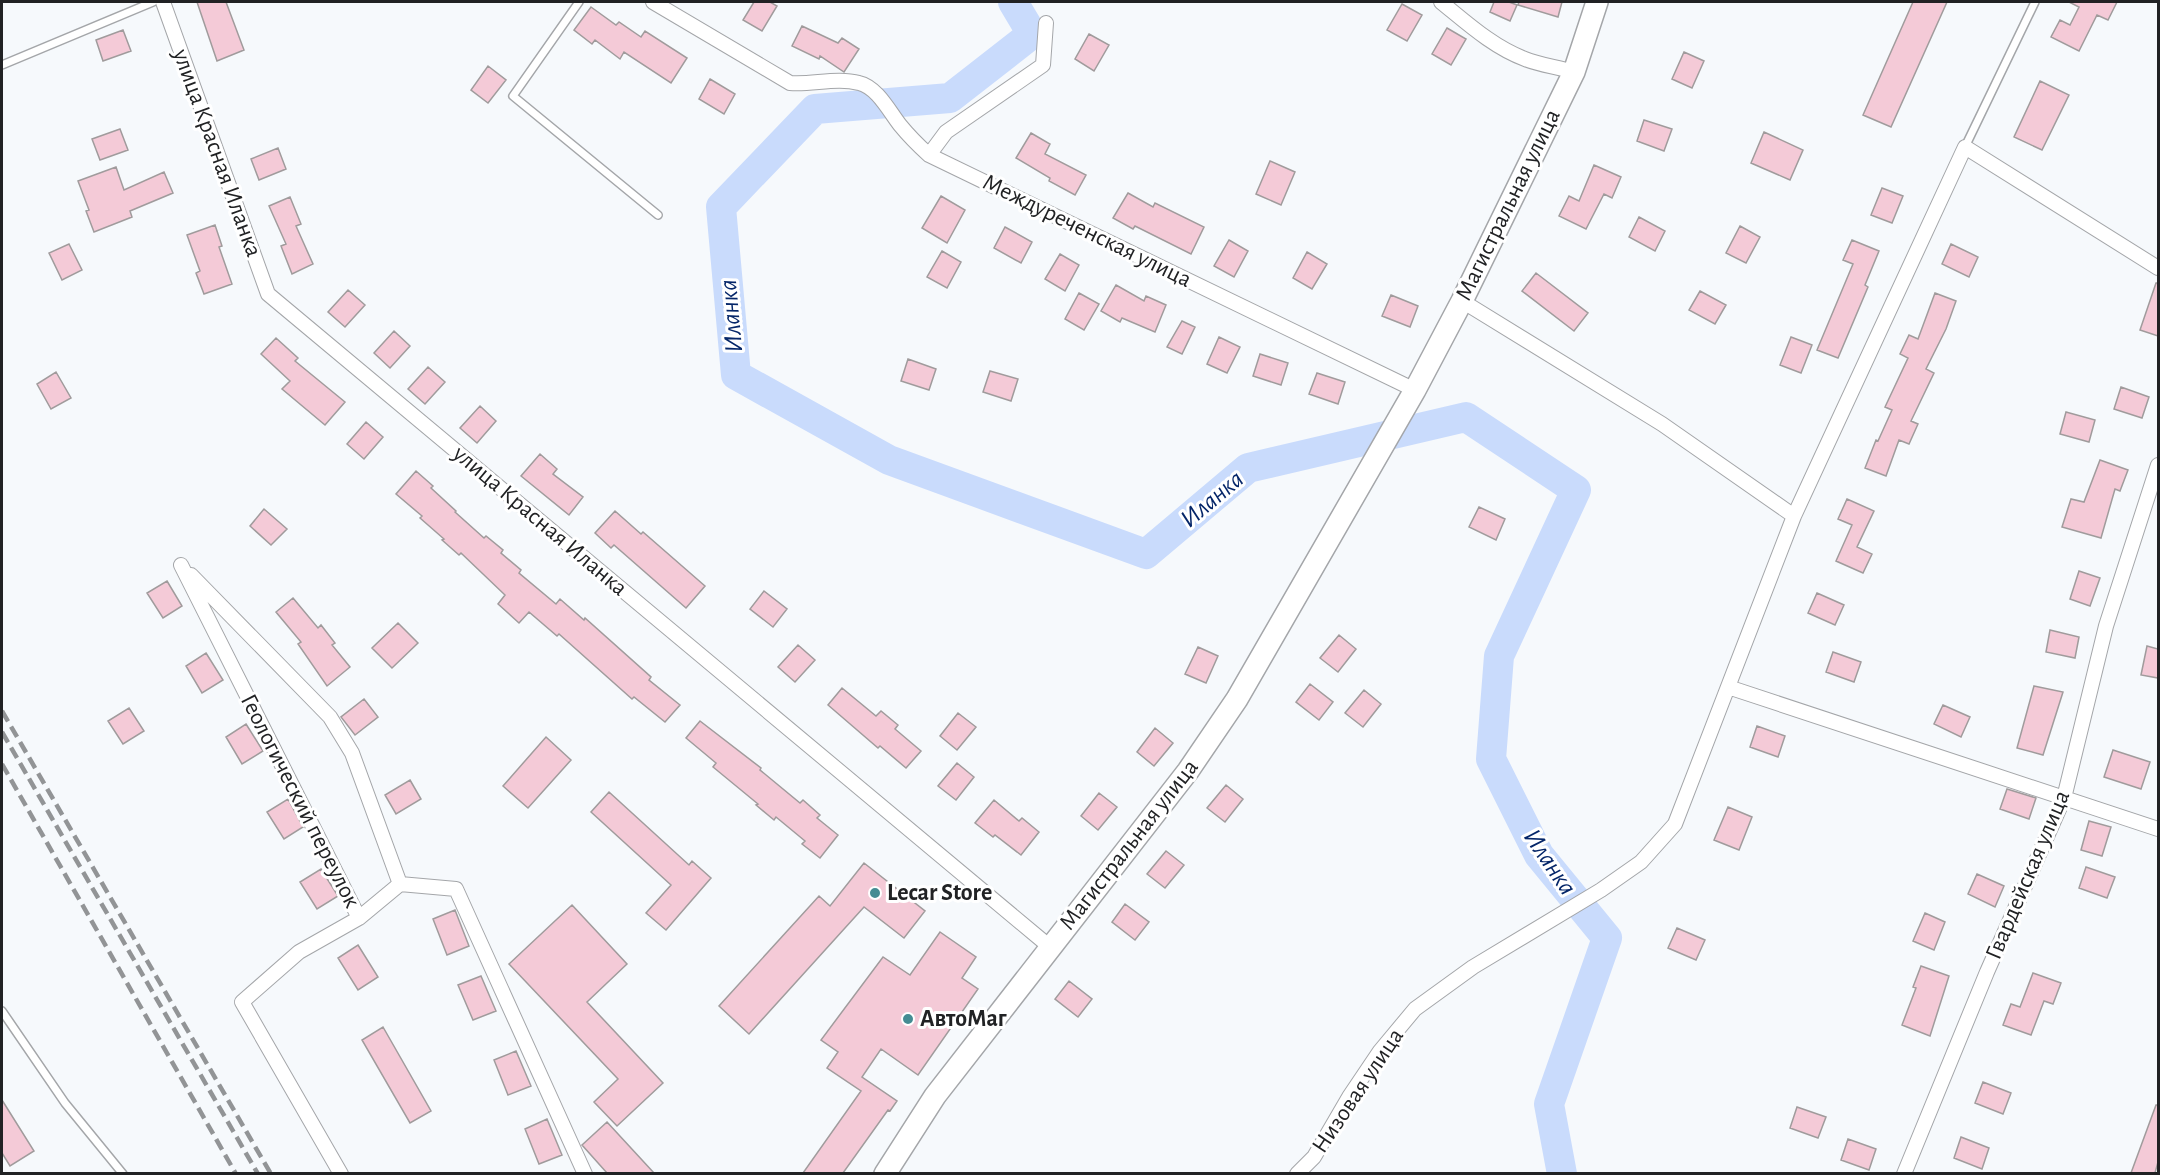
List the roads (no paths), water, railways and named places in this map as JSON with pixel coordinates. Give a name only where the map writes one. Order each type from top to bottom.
[{"type":"main road","name":"Магистральная улица","points":[[885,1173],[936,1096],[1188,771],[1237,699],[1352,502],[1462,301],[1574,72],[1597,2]]},
{"type":"street","name":"улица Красная Иланка","points":[[163,2],[268,294],[1050,947]]},
{"type":"street","points":[[653,2],[790,83],[844,81],[861,83],[877,94],[899,123],[929,155],[946,132],[1043,65],[1046,22]]},
{"type":"street","points":[[1441,2],[1479,33],[1502,48],[1525,59],[1574,72]]},
{"type":"street","points":[[1965,147],[2158,268]]},
{"type":"street","name":"Низовая улица","points":[[1297,1173],[1314,1157],[1349,1097],[1380,1051],[1415,1009],[1473,967],[1602,890],[1641,862],[1675,824],[1794,516],[1965,147]]},
{"type":"street","name":"Междуреченская улица","points":[[929,155],[1411,397]]},
{"type":"street","points":[[1462,301],[1662,424],[1794,516]]},
{"type":"street","name":"Гвардейская улица","points":[[1904,1173],[1987,972],[2064,798],[2106,626],[2158,465]]},
{"type":"street","name":"Геологический переулок","points":[[181,565],[330,717],[352,753],[400,884],[359,918],[181,565]]},
{"type":"street","points":[[1728,687],[2158,829]]},
{"type":"street","points":[[400,884],[456,889],[585,1173]]},
{"type":"street","points":[[341,1173],[242,1002],[299,952],[359,918]]},
{"type":"lane","points":[[2,65],[153,2]]},
{"type":"lane","points":[[579,2],[513,96],[658,215]]},
{"type":"lane","points":[[1965,147],[2035,2]]},
{"type":"lane","points":[[2,1011],[65,1103],[123,1173]]},
{"type":"waterway","name":"Иланка","points":[[1013,2],[1032,34],[950,98],[815,109],[721,207],[736,375],[889,460],[1146,554],[1248,468],[1466,417],[1576,490],[1499,656],[1491,759],[1539,855],[1607,938],[1549,1104],[1562,1174]]},
{"type":"railway","points":[[2,711],[271,1174]]},
{"type":"railway","points":[[2,732],[258,1174]]},
{"type":"railway","points":[[2,764],[236,1174]]},
{"type":"place","name":"Lecar Store","points":[[875,893]]},
{"type":"place","name":"АвтоМаг","points":[[908,1019]]}]
